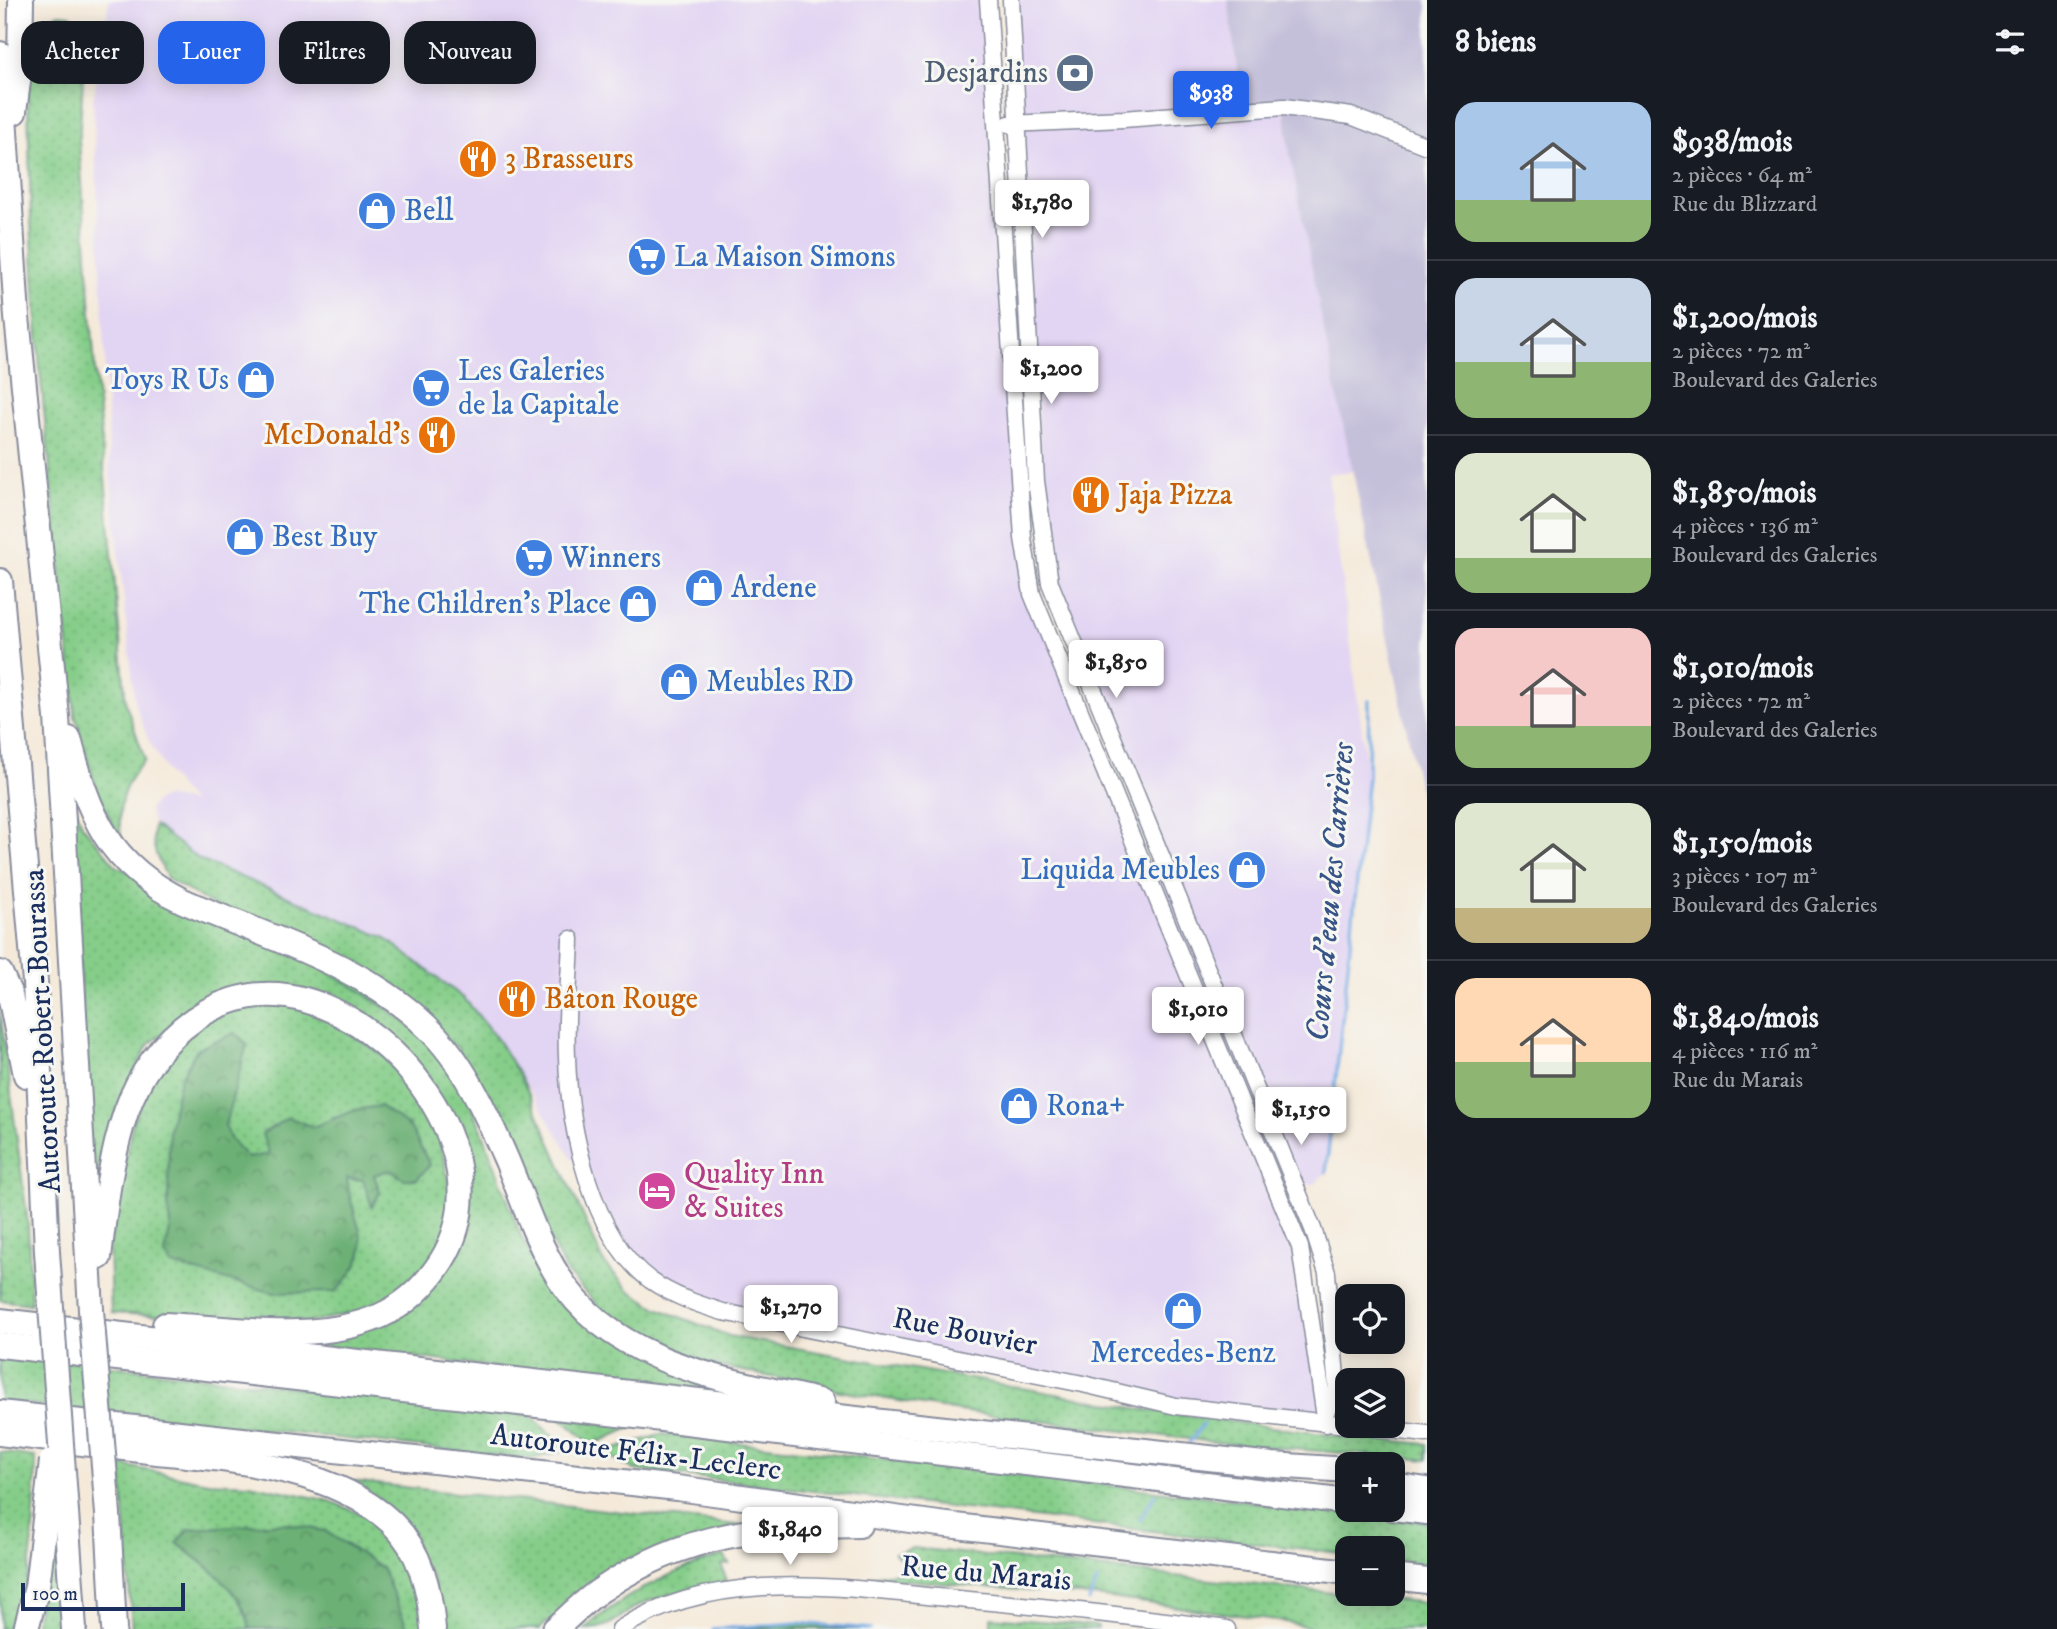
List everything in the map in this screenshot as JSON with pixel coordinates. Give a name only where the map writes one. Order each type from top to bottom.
[{"type":"highway","points":[[6,168],[20,66],[21,0]]},
{"type":"highway","name":"Autoroute Robert-Bourassa","points":[[0,54],[18,330],[57,717],[93,1256]]},
{"type":"highway","name":"Autoroute Robert-Bourassa","points":[[0,581],[35,982],[40,1141],[60,1405],[56,1511]]},
{"type":"highway","points":[[57,717],[68,737],[93,816],[107,841],[126,864],[158,889],[183,901],[356,974],[389,995],[426,1026],[446,1048],[463,1072],[489,1121],[557,1276],[584,1311],[606,1328],[659,1359],[918,1426]]},
{"type":"highway","points":[[0,804],[24,870]]},
{"type":"highway","points":[[0,973],[10,995],[40,1141]]},
{"type":"highway","points":[[110,1333],[141,1324],[302,1331],[362,1323],[383,1315],[409,1299],[430,1280],[449,1248],[461,1211],[457,1157],[433,1105],[393,1055],[350,1020],[303,999],[276,995],[247,997],[226,1002],[200,1014],[178,1030],[154,1056],[142,1076],[126,1110],[116,1146],[93,1256],[91,1310],[108,1514],[114,1629]]},
{"type":"highway","points":[[0,1321],[918,1426],[1272,1465],[1335,1469]]},
{"type":"highway","name":"Autoroute Félix-Leclerc","points":[[0,1345],[645,1417],[1335,1500]]},
{"type":"highway","name":"Autoroute Félix-Leclerc","points":[[0,1413],[677,1488],[939,1524],[1335,1570]]},
{"type":"highway","points":[[0,1433],[236,1461],[308,1478],[356,1498],[392,1523],[417,1556],[431,1598],[433,1629]]},
{"type":"highway","points":[[236,1461],[267,1460],[677,1488]]},
{"type":"highway","points":[[1272,1465],[1335,1477]]},
{"type":"highway","points":[[1405,1475],[1427,1476]]},
{"type":"highway","points":[[1405,1487],[1427,1490]]},
{"type":"highway","points":[[1405,1509],[1427,1512]]},
{"type":"highway","points":[[26,1629],[56,1511]]},
{"type":"highway","points":[[56,1511],[74,1629]]},
{"type":"highway","points":[[555,1629],[603,1588],[667,1553],[709,1538],[739,1531],[830,1525],[939,1524]]},
{"type":"highway","points":[[111,1564],[121,1629]]},
{"type":"highway","points":[[1405,1578],[1427,1581]]},
{"type":"street","points":[[988,0],[1023,538],[1032,594],[1300,1247],[1326,1418]]},
{"type":"street","points":[[1011,0],[1036,481],[1050,583],[1313,1229],[1327,1273],[1337,1389],[1326,1418]]},
{"type":"street","points":[[996,124],[1284,107],[1351,116],[1427,146]]},
{"type":"street","name":"Rue Bouvier","points":[[571,940],[566,1056],[578,1142],[602,1218],[616,1243],[631,1263],[666,1291],[723,1312],[1083,1384],[1136,1399],[1326,1418],[1427,1434]]},
{"type":"street","name":"Rue du Marais","points":[[620,1629],[637,1618],[684,1600],[730,1590],[784,1586],[1110,1613],[1227,1629]]},
{"type":"shaded area","points":[[109,0],[988,0],[1032,594],[1160,892],[1124,768],[1050,583],[1009,0],[1228,0],[1242,108],[1282,104],[1354,471],[1328,474],[1368,777],[1326,1172],[1315,1184],[1283,1182],[1300,1247],[1326,1424],[1176,1406],[723,1312],[648,1278],[498,1040],[465,999],[384,937],[200,860],[154,825],[149,810],[156,801],[165,797],[192,802],[168,774],[148,739],[135,703],[110,470],[93,101],[96,84],[144,84],[144,21],[106,21]]},
{"type":"shaded area","points":[[1228,0],[1427,0],[1427,826],[1332,372],[1290,155],[1284,107],[1242,110]]},
{"type":"green space","points":[[70,15],[77,21],[46,21],[50,17]]},
{"type":"green space","points":[[27,84],[83,84],[79,141],[95,370],[126,704],[145,760],[130,778],[122,798],[122,843],[97,792],[75,715],[40,371],[31,222]]},
{"type":"green space","points":[[69,790],[82,825],[116,866],[323,965],[421,1033],[459,1080],[481,1128],[521,1236],[546,1282],[583,1322],[789,1404],[286,1341],[392,1319],[468,1208],[439,1099],[307,992],[195,1008],[148,1045],[118,1106],[93,1204]]},
{"type":"green space","points":[[154,825],[200,860],[384,937],[465,999],[498,1040],[524,1083],[604,1263],[629,1290],[659,1309],[729,1336],[1146,1410],[1335,1435],[1335,1438],[1427,1444],[1427,1460],[1405,1458],[1405,1452],[1335,1452],[1222,1443],[959,1411],[834,1390],[690,1360],[644,1340],[610,1318],[566,1272],[457,1047],[168,879],[158,860]]},
{"type":"green space","points":[[266,1000],[321,1012],[385,1057],[437,1127],[454,1206],[434,1264],[389,1305],[306,1323],[111,1313],[109,1245],[133,1121],[164,1054],[206,1019]]},
{"type":"green space","points":[[0,1009],[28,1224],[31,1304],[0,1300]]},
{"type":"green space","points":[[235,1033],[247,1044],[225,1125],[231,1140],[248,1158],[269,1154],[262,1134],[288,1117],[313,1127],[355,1110],[380,1106],[410,1127],[430,1165],[417,1179],[404,1179],[389,1170],[374,1175],[380,1192],[372,1207],[363,1180],[347,1178],[362,1249],[350,1276],[335,1292],[274,1293],[171,1265],[165,1253],[171,1225],[168,1206],[169,1129],[180,1079],[197,1049]]},
{"type":"green space","points":[[0,1353],[529,1415],[568,1450],[530,1459],[0,1401]]},
{"type":"green space","points":[[560,1418],[635,1426],[592,1445]]},
{"type":"green space","points":[[662,1434],[1335,1511],[1335,1522],[1405,1522],[1405,1519],[1427,1522],[1427,1564],[1405,1561],[1405,1536],[1335,1536],[1335,1553],[635,1470],[603,1453]]},
{"type":"green space","points":[[0,1452],[36,1457],[30,1566],[14,1629],[0,1629]]},
{"type":"green space","points":[[121,1465],[208,1482],[250,1484],[330,1501],[366,1516],[411,1564],[427,1629],[132,1629]]},
{"type":"green space","points":[[342,1480],[738,1525],[546,1623],[540,1629],[439,1629],[432,1576]]},
{"type":"green space","points":[[284,1523],[325,1531],[382,1568],[408,1629],[250,1629],[240,1602],[232,1591],[177,1543],[189,1529]]},
{"type":"green space","points":[[913,1548],[1335,1593],[1335,1606],[1405,1606],[1405,1601],[1427,1603],[1427,1629],[1319,1629],[1276,1620],[1102,1597],[869,1577],[901,1572],[910,1567],[894,1553]]},
{"type":"green space","points":[[724,1555],[729,1564],[722,1565],[726,1582],[654,1599],[635,1607],[610,1624],[584,1629],[650,1584]]},
{"type":"green space","points":[[56,1557],[61,1629],[34,1629],[41,1591]]},
{"type":"green space","points":[[991,1617],[1098,1626],[1098,1629],[991,1629]]},
{"type":"green space","points":[[797,1623],[870,1629],[713,1629]]},
{"type":"waterway","name":"Cours d'eau des Carrières","points":[[1326,1172],[1368,777],[1369,701]]},
{"type":"waterway","name":"Cours d'eau des Carrières","points":[[1189,1443],[1203,1424]]},
{"type":"waterway","name":"Cours d'eau des Carrières","points":[[1140,1520],[1155,1494]]},
{"type":"waterway","name":"Cours d'eau des Carrières","points":[[1089,1601],[1097,1581]]},
{"type":"waterway","name":"Cours d'eau des Carrières","points":[[713,1629],[797,1623],[870,1629]]},
{"type":"place","name":"Desjardins","points":[[1075,73]]},
{"type":"place","name":"3 Brasseurs","points":[[478,159]]},
{"type":"place","name":"Bell","points":[[377,211]]},
{"type":"place","name":"La Maison Simons","points":[[647,257]]},
{"type":"place","name":"Toys R Us","points":[[256,380]]},
{"type":"place","name":"Les Galeries de la Capitale","points":[[431,388]]},
{"type":"place","name":"McDonald's","points":[[437,435]]},
{"type":"place","name":"Jaja Pizza","points":[[1091,495]]},
{"type":"place","name":"Best Buy","points":[[245,537]]},
{"type":"place","name":"Winners","points":[[534,558]]},
{"type":"place","name":"Ardene","points":[[704,588]]},
{"type":"place","name":"The Children's Place","points":[[638,604]]},
{"type":"place","name":"Meubles RD","points":[[679,682]]},
{"type":"place","name":"Liquida Meubles","points":[[1247,870]]},
{"type":"place","name":"Bâton Rouge","points":[[517,999]]},
{"type":"place","name":"Rona+","points":[[1019,1106]]},
{"type":"place","name":"Quality Inn & Suites","points":[[657,1191]]},
{"type":"place","name":"Mercedes-Benz","points":[[1183,1311]]}]
